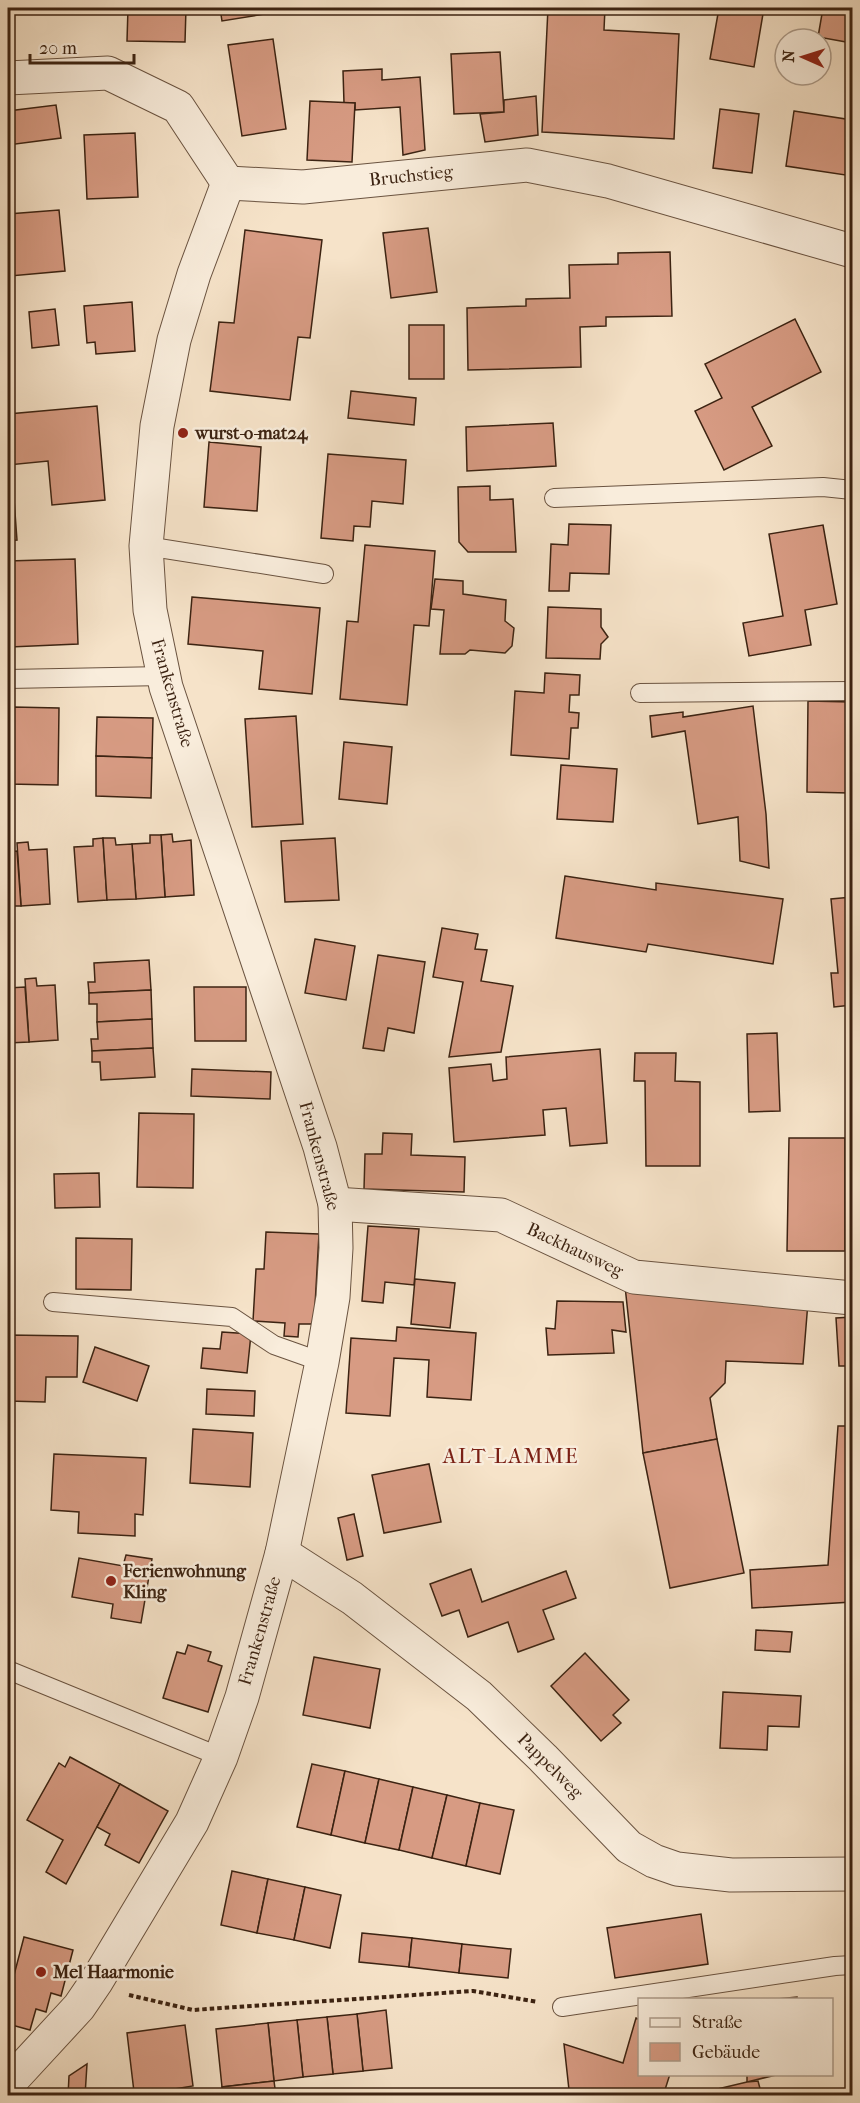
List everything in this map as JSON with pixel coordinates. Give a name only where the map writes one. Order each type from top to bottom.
[{"type":"street","points":[[8,78],[108,73],[178,107],[228,183]]},
{"type":"street","name":"Bruchstieg","points":[[228,183],[303,187],[527,165],[608,181],[852,251]]},
{"type":"street","name":"Frankenstraße","points":[[8,2084],[79,2007],[96,1982],[192,1822],[221,1757],[242,1697],[282,1553],[322,1362],[333,1297],[336,1248],[335,1204],[320,1147],[164,676],[150,610],[146,546],[157,426],[174,340],[194,274],[228,183]]},
{"type":"street","name":"Backhausweg","points":[[335,1204],[501,1215],[634,1277],[852,1298]]},
{"type":"street","name":"Pappelweg","points":[[282,1553],[352,1598],[479,1696],[629,1847],[654,1861],[677,1869],[731,1875],[852,1874]]},
{"type":"lane","points":[[554,498],[823,487],[852,490]]},
{"type":"lane","points":[[146,546],[324,574]]},
{"type":"lane","points":[[8,679],[164,676]]},
{"type":"lane","points":[[640,693],[852,691]]},
{"type":"lane","points":[[53,1302],[232,1317],[274,1345],[322,1362]]},
{"type":"lane","points":[[8,1670],[221,1757]]},
{"type":"lane","points":[[562,2007],[852,1965]]},
{"type":"path","points":[[121,1993],[193,2010],[473,1991],[562,2007]]},
{"type":"building","points":[[128,8],[186,8],[185,42],[127,41]]},
{"type":"building","points":[[220,8],[282,8],[283,11],[222,21]]},
{"type":"building","points":[[548,8],[605,8],[604,30],[679,34],[674,139],[542,132]]},
{"type":"building","points":[[719,8],[764,8],[754,67],[710,59]]},
{"type":"building","points":[[823,8],[852,8],[852,43],[833,40],[833,27],[820,27]]},
{"type":"building","points":[[273,39],[286,129],[242,136],[228,45]]},
{"type":"building","points":[[500,52],[504,112],[454,114],[451,54]]},
{"type":"building","points":[[382,69],[382,80],[420,77],[425,150],[403,155],[400,107],[355,110],[355,103],[344,103],[343,71]]},
{"type":"building","points":[[536,96],[538,135],[485,142],[480,114],[504,112],[504,100]]},
{"type":"building","points":[[310,101],[355,103],[352,162],[307,160]]},
{"type":"building","points":[[56,105],[61,138],[8,145],[8,111]]},
{"type":"building","points":[[720,109],[759,114],[752,173],[713,168]]},
{"type":"building","points":[[794,111],[852,120],[852,176],[786,166]]},
{"type":"building","points":[[135,133],[138,197],[87,199],[84,135]]},
{"type":"building","points":[[59,210],[65,271],[10,276],[8,214]]},
{"type":"building","points":[[428,228],[437,292],[391,298],[383,233]]},
{"type":"building","points":[[245,230],[322,240],[310,338],[298,337],[290,400],[210,391],[219,322],[234,323]]},
{"type":"building","points":[[670,252],[672,316],[606,317],[606,326],[580,327],[581,367],[468,370],[467,308],[526,306],[526,299],[570,298],[569,265],[618,264],[618,253]]},
{"type":"building","points":[[132,302],[135,351],[96,354],[95,342],[87,343],[84,306]]},
{"type":"building","points":[[55,309],[59,345],[32,348],[29,312]]},
{"type":"building","points":[[795,319],[821,372],[752,407],[772,446],[724,470],[695,411],[722,398],[705,364]]},
{"type":"building","points":[[409,325],[444,325],[444,379],[409,379]]},
{"type":"building","points":[[351,391],[416,398],[414,425],[348,418]]},
{"type":"building","points":[[97,406],[105,500],[52,505],[48,461],[8,465],[8,414]]},
{"type":"building","points":[[553,423],[556,466],[467,471],[466,427]]},
{"type":"building","name":"wurst-o-mat24","points":[[180,430],[187,430],[186,435],[180,436]]},
{"type":"building","points":[[209,442],[261,447],[257,511],[204,507]]},
{"type":"building","points":[[328,454],[406,460],[403,504],[372,501],[370,527],[354,526],[353,541],[321,538]]},
{"type":"building","points":[[490,486],[490,500],[513,499],[516,552],[468,552],[459,542],[458,487]]},
{"type":"building","points":[[8,499],[14,499],[17,540],[8,541]]},
{"type":"building","points":[[569,524],[611,525],[609,574],[570,573],[569,591],[549,591],[551,544],[568,545]]},
{"type":"building","points":[[823,525],[837,604],[805,610],[811,645],[749,656],[743,623],[783,616],[769,534]]},
{"type":"building","points":[[365,545],[435,551],[429,626],[414,625],[407,705],[340,699],[347,621],[358,622]]},
{"type":"building","points":[[75,559],[78,644],[10,647],[8,561]]},
{"type":"building","points":[[435,579],[463,581],[463,594],[506,600],[505,621],[514,628],[512,646],[505,653],[470,650],[465,654],[440,654],[444,610],[431,609]]},
{"type":"building","points":[[192,597],[320,608],[312,694],[259,689],[263,651],[188,644]]},
{"type":"building","points":[[548,607],[601,609],[601,627],[608,637],[601,644],[600,659],[546,658]]},
{"type":"building","points":[[545,673],[580,675],[579,695],[570,695],[569,712],[579,713],[578,728],[571,728],[569,759],[511,755],[515,691],[544,693]]},
{"type":"building","points":[[808,701],[851,702],[849,793],[807,792]]},
{"type":"building","points":[[753,706],[766,814],[769,868],[740,861],[738,817],[698,824],[685,731],[652,737],[650,716],[683,712],[683,717]]},
{"type":"building","points":[[13,707],[59,708],[58,785],[8,784],[8,725],[13,725]]},
{"type":"building","points":[[296,716],[303,824],[252,827],[245,719]]},
{"type":"building","points":[[97,717],[153,718],[152,758],[96,756]]},
{"type":"building","points":[[344,742],[392,747],[387,804],[339,799]]},
{"type":"building","points":[[96,756],[152,758],[151,798],[96,796]]},
{"type":"building","points":[[561,765],[617,769],[613,822],[557,819]]},
{"type":"building","points":[[172,834],[173,842],[191,840],[194,895],[165,897],[161,835]]},
{"type":"building","points":[[150,835],[161,835],[165,897],[136,899],[132,844],[150,843]]},
{"type":"building","points":[[103,838],[107,900],[78,902],[74,847],[93,846],[93,839]]},
{"type":"building","points":[[103,838],[115,838],[116,845],[132,844],[136,899],[107,900]]},
{"type":"building","points":[[335,838],[339,900],[285,902],[281,841]]},
{"type":"building","points":[[28,842],[29,850],[47,849],[50,904],[21,906],[17,843]]},
{"type":"building","points":[[17,851],[21,906],[8,906],[8,852]]},
{"type":"building","points":[[565,876],[656,890],[656,883],[783,899],[773,964],[648,944],[646,952],[556,938]]},
{"type":"building","points":[[852,897],[852,1005],[834,1007],[831,973],[838,973],[831,899]]},
{"type":"building","points":[[442,928],[478,934],[475,949],[487,950],[481,981],[513,986],[501,1052],[449,1057],[463,982],[433,977]]},
{"type":"building","points":[[315,939],[355,946],[346,1000],[305,993]]},
{"type":"building","points":[[378,955],[425,962],[414,1033],[388,1028],[384,1051],[363,1048]]},
{"type":"building","points":[[149,960],[151,990],[89,993],[88,982],[95,982],[94,963]]},
{"type":"building","points":[[36,978],[37,986],[55,985],[58,1040],[29,1042],[25,979]]},
{"type":"building","points":[[25,987],[29,1042],[8,1043],[8,988]]},
{"type":"building","points":[[194,987],[246,987],[246,1041],[195,1041]]},
{"type":"building","points":[[151,990],[152,1019],[97,1022],[97,1004],[89,1004],[89,993]]},
{"type":"building","points":[[152,1019],[153,1048],[92,1051],[91,1039],[98,1039],[97,1022]]},
{"type":"building","points":[[777,1033],[780,1111],[749,1112],[747,1034]]},
{"type":"building","points":[[153,1048],[155,1077],[101,1080],[100,1062],[92,1062],[92,1051]]},
{"type":"building","points":[[600,1049],[607,1143],[570,1146],[566,1108],[543,1110],[545,1135],[454,1142],[449,1068],[491,1064],[493,1081],[507,1079],[506,1057]]},
{"type":"building","points":[[635,1053],[676,1053],[675,1081],[700,1082],[700,1166],[646,1166],[645,1081],[634,1081]]},
{"type":"building","points":[[192,1069],[271,1072],[270,1099],[191,1096]]},
{"type":"building","points":[[139,1113],[194,1114],[193,1188],[137,1187]]},
{"type":"building","points":[[383,1133],[412,1134],[411,1155],[465,1157],[464,1192],[364,1189],[365,1154],[382,1154]]},
{"type":"building","points":[[789,1138],[845,1138],[845,1251],[787,1251]]},
{"type":"building","points":[[99,1173],[100,1207],[55,1208],[54,1174]]},
{"type":"building","points":[[368,1226],[419,1229],[414,1285],[385,1282],[383,1303],[362,1301]]},
{"type":"building","points":[[266,1232],[319,1234],[314,1324],[299,1324],[298,1337],[284,1336],[285,1323],[253,1321],[256,1269],[264,1269]]},
{"type":"building","points":[[76,1238],[132,1239],[131,1290],[76,1289]]},
{"type":"building","points":[[415,1279],[455,1283],[450,1328],[411,1324]]},
{"type":"building","points":[[625,1286],[808,1302],[803,1364],[726,1361],[725,1383],[710,1398],[717,1439],[643,1453]]},
{"type":"building","points":[[557,1301],[623,1302],[626,1332],[612,1330],[614,1353],[548,1355],[546,1328],[555,1329]]},
{"type":"building","points":[[852,1317],[852,1366],[839,1366],[836,1318]]},
{"type":"building","points":[[397,1327],[476,1333],[471,1400],[427,1397],[429,1360],[394,1358],[390,1416],[346,1413],[351,1338],[396,1341]]},
{"type":"building","points":[[222,1332],[251,1334],[247,1373],[201,1368],[203,1348],[220,1349]]},
{"type":"building","points":[[8,1335],[78,1336],[77,1377],[46,1377],[45,1402],[8,1401]]},
{"type":"building","points":[[95,1347],[149,1366],[137,1401],[83,1382]]},
{"type":"building","points":[[207,1389],[255,1391],[254,1416],[206,1414]]},
{"type":"building","points":[[838,1426],[852,1426],[852,1602],[752,1608],[750,1570],[828,1565]]},
{"type":"building","points":[[193,1429],[253,1433],[250,1487],[190,1483]]},
{"type":"building","points":[[717,1439],[744,1573],[670,1588],[643,1453]]},
{"type":"building","points":[[54,1454],[146,1458],[143,1515],[135,1514],[135,1536],[78,1533],[79,1512],[51,1510]]},
{"type":"building","points":[[429,1464],[441,1522],[384,1533],[372,1475]]},
{"type":"building","points":[[354,1514],[363,1556],[347,1560],[338,1518]]},
{"type":"building","name":"Ferienwohnung Kling","points":[[126,1555],[152,1559],[141,1623],[111,1618],[113,1604],[72,1597],[79,1558],[123,1566]]},
{"type":"building","points":[[471,1569],[482,1602],[566,1571],[576,1598],[543,1610],[554,1639],[518,1652],[508,1622],[468,1637],[459,1610],[442,1616],[430,1584]]},
{"type":"building","points":[[756,1630],[792,1632],[790,1652],[755,1650]]},
{"type":"building","points":[[188,1645],[211,1652],[208,1661],[222,1666],[208,1712],[163,1698],[177,1652],[185,1654]]},
{"type":"building","points":[[585,1653],[629,1700],[613,1715],[621,1723],[601,1741],[551,1686]]},
{"type":"building","points":[[314,1657],[380,1669],[370,1728],[303,1715]]},
{"type":"building","points":[[723,1692],[801,1696],[799,1727],[768,1726],[767,1750],[720,1748]]},
{"type":"building","points":[[70,1757],[120,1784],[66,1884],[46,1872],[63,1840],[27,1820],[59,1763],[65,1767]]},
{"type":"building","points":[[312,1764],[345,1771],[331,1835],[297,1827]]},
{"type":"building","points":[[345,1771],[379,1779],[365,1843],[331,1835]]},
{"type":"building","points":[[379,1779],[413,1787],[399,1850],[365,1843]]},
{"type":"building","points":[[120,1784],[168,1811],[139,1863],[105,1845],[110,1834],[97,1827]]},
{"type":"building","points":[[413,1787],[447,1795],[432,1858],[399,1850]]},
{"type":"building","points":[[447,1795],[480,1803],[466,1866],[432,1858]]},
{"type":"building","points":[[480,1803],[514,1810],[500,1874],[466,1866]]},
{"type":"building","points":[[232,1871],[268,1879],[257,1933],[221,1925]]},
{"type":"building","points":[[268,1879],[305,1887],[294,1940],[257,1933]]},
{"type":"building","points":[[305,1887],[341,1895],[330,1948],[294,1940]]},
{"type":"building","points":[[701,1914],[708,1964],[615,1978],[607,1928]]},
{"type":"building","points":[[362,1933],[412,1938],[409,1967],[359,1962]]},
{"type":"building","name":"Mel Haarmonie","points":[[24,1937],[73,1950],[61,1996],[51,1993],[46,2012],[36,2009],[30,2030],[8,2024],[8,1998]]},
{"type":"building","points":[[412,1938],[462,1944],[459,1973],[409,1967]]},
{"type":"building","points":[[462,1944],[511,1949],[508,1978],[459,1973]]},
{"type":"building","points":[[386,2010],[392,2068],[363,2071],[357,2014]]},
{"type":"building","points":[[357,2014],[363,2071],[333,2074],[327,2017]]},
{"type":"building","points":[[327,2017],[333,2074],[303,2077],[297,2020]]},
{"type":"building","points":[[636,2018],[638,2019],[638,2076],[669,2076],[663,2096],[586,2096],[569,2090],[564,2044],[623,2063]]},
{"type":"building","points":[[297,2020],[303,2077],[274,2081],[268,2023]]},
{"type":"building","points":[[268,2023],[274,2081],[222,2087],[216,2029]]},
{"type":"building","points":[[185,2025],[193,2086],[175,2089],[175,2096],[119,2096],[134,2092],[127,2033]]},
{"type":"building","points":[[87,2064],[85,2096],[68,2096],[69,2076]]},
{"type":"building","points":[[747,2076],[772,2076],[747,2082]]},
{"type":"building","points":[[274,2081],[276,2096],[223,2096],[222,2087]]},
{"type":"building","points":[[758,2081],[762,2096],[688,2096],[747,2082]]},
{"type":"place","name":"wurst-o-mat24","points":[[183,433]]},
{"type":"place","name":"Ferienwohnung Kling","points":[[111,1581]]},
{"type":"place","name":"Mel Haarmonie","points":[[41,1972]]},
{"type":"district","name":"ALT-LAMME","points":[[511,1456]]}]
